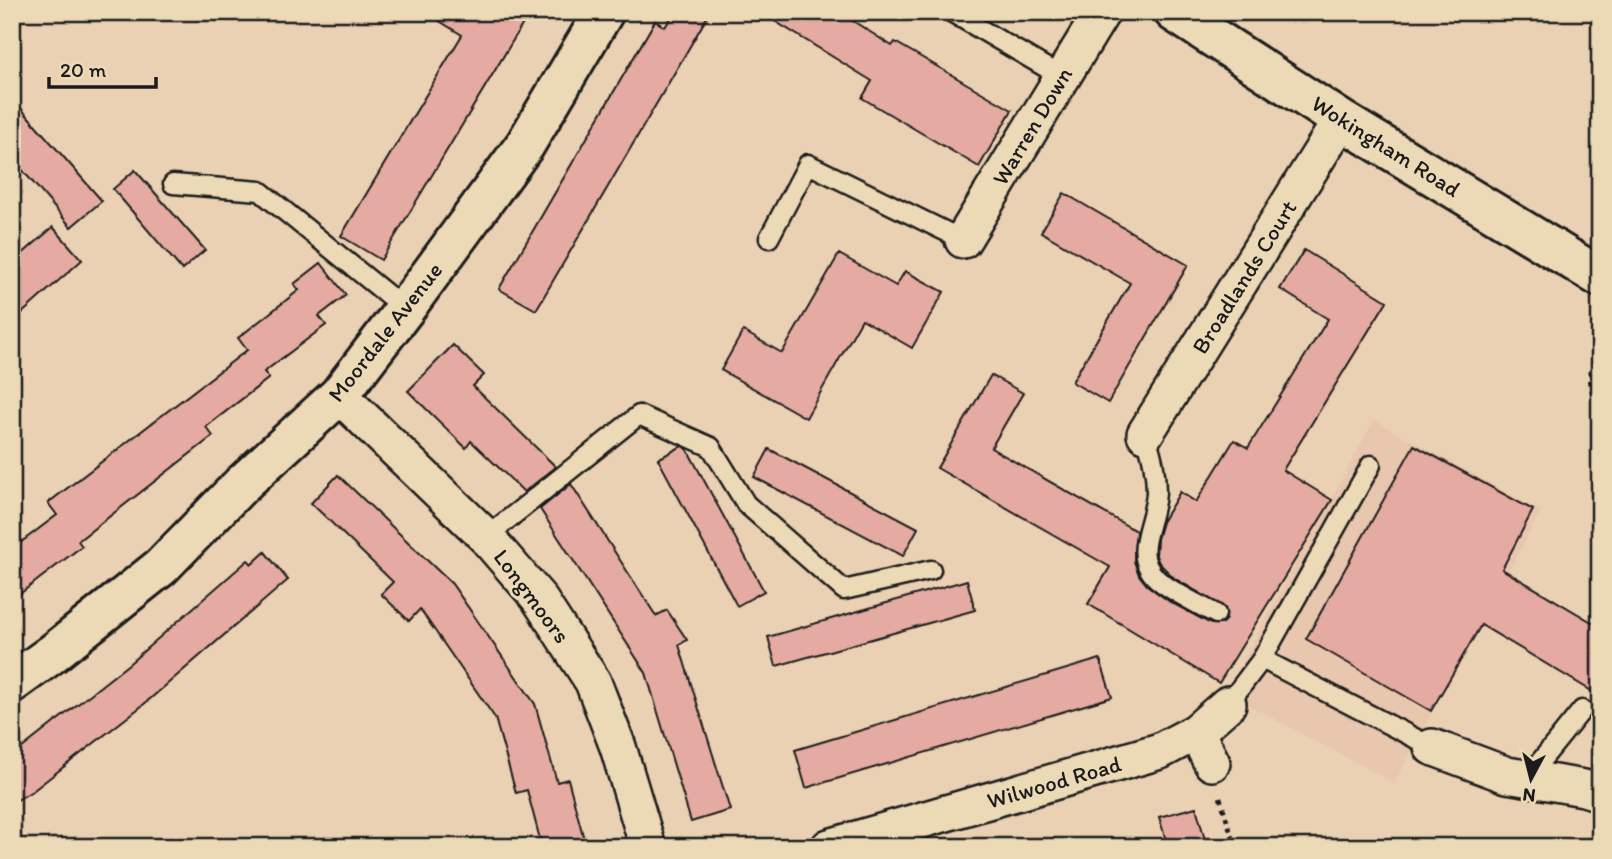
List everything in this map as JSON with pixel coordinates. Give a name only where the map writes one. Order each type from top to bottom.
[{"type":"street","name":"Moordale Avenue","points":[[12,683],[161,567],[241,485],[338,395],[405,309],[525,145],[604,12]]},
{"type":"street","name":"Warren Down","points":[[962,240],[1102,12]]},
{"type":"street","name":"Wokingham Road","points":[[1174,12],[1341,120],[1600,277]]},
{"type":"street","name":"Broadlands Court","points":[[1145,434],[1341,120]]},
{"type":"street","name":"Longmoors","points":[[338,395],[486,537],[538,597],[593,682],[618,747],[648,847]]},
{"type":"street","name":"Wilwood Road","points":[[829,847],[911,835],[1160,751],[1196,732],[1228,704]]},
{"type":"street","points":[[1196,732],[1212,763]]},
{"type":"street","points":[[1432,747],[1507,775],[1600,793]]},
{"type":"lane","points":[[951,12],[1062,77]]},
{"type":"lane","points":[[769,238],[808,164],[962,240]]},
{"type":"lane","points":[[173,184],[260,191],[405,309]]},
{"type":"lane","points":[[486,537],[639,415],[711,447],[746,504],[844,590],[931,570]]},
{"type":"lane","points":[[1145,434],[1155,461],[1156,495],[1143,555],[1156,579],[1216,614]]},
{"type":"lane","points":[[1228,704],[1262,659],[1371,465]]},
{"type":"lane","points":[[1262,659],[1432,747]]},
{"type":"lane","points":[[1527,778],[1582,710]]},
{"type":"path","points":[[1600,331],[1589,379],[1600,424]]},
{"type":"path","points":[[1212,763],[1235,847]]},
{"type":"shaded area","points":[[1374,420],[1541,511],[1394,783],[1226,693]]},
{"type":"building","points":[[425,12],[530,12],[381,260],[341,236],[462,35]]},
{"type":"building","points":[[675,12],[710,12],[536,310],[499,289],[655,21],[665,27]]},
{"type":"building","points":[[760,12],[839,12],[892,46],[895,42],[1012,110],[979,167],[862,98],[872,81]]},
{"type":"building","points":[[12,98],[102,201],[71,227],[12,158]]},
{"type":"building","points":[[135,170],[205,250],[182,270],[113,189]]},
{"type":"building","points":[[1064,193],[1188,265],[1108,403],[1072,382],[1130,283],[1041,232]]},
{"type":"building","points":[[53,227],[82,260],[12,322],[12,263]]},
{"type":"building","points":[[1304,250],[1387,301],[1283,470],[1332,500],[1219,683],[1088,604],[1110,567],[937,468],[991,375],[1023,393],[991,448],[1136,531],[1134,561],[1139,575],[1147,585],[1170,602],[1211,624],[1221,624],[1226,619],[1225,608],[1174,578],[1159,563],[1156,556],[1157,539],[1162,522],[1180,492],[1196,502],[1234,440],[1248,448],[1328,319],[1280,289]]},
{"type":"building","points":[[839,254],[896,286],[905,271],[944,292],[912,348],[862,319],[806,418],[721,370],[743,331],[782,353]]},
{"type":"building","points":[[321,263],[346,295],[319,316],[326,325],[264,372],[269,378],[206,427],[213,436],[78,541],[82,546],[12,600],[12,549],[57,515],[48,503],[247,350],[238,338],[299,290],[294,284]]},
{"type":"building","points":[[453,345],[484,375],[473,386],[556,467],[524,492],[471,441],[466,448],[408,391]]},
{"type":"building","points":[[1414,445],[1533,510],[1502,569],[1600,627],[1600,696],[1481,625],[1431,711],[1306,639]]},
{"type":"building","points":[[682,446],[687,449],[764,591],[737,606],[658,459]]},
{"type":"building","points":[[769,449],[918,528],[903,556],[754,477]]},
{"type":"building","points":[[338,475],[452,584],[535,704],[557,782],[568,779],[586,847],[542,847],[527,790],[516,793],[495,718],[420,609],[409,621],[381,594],[393,582],[311,503]]},
{"type":"building","points":[[571,484],[656,616],[667,610],[687,640],[679,645],[730,810],[691,822],[646,673],[540,509]]},
{"type":"building","points":[[265,552],[288,580],[143,705],[34,790],[12,803],[12,756],[130,663],[248,560],[252,564]]},
{"type":"building","points":[[967,580],[975,610],[776,666],[768,637]]},
{"type":"building","points":[[1100,659],[1112,697],[806,788],[795,750]]},
{"type":"building","points":[[1196,807],[1207,847],[1168,847],[1159,817]]}]
